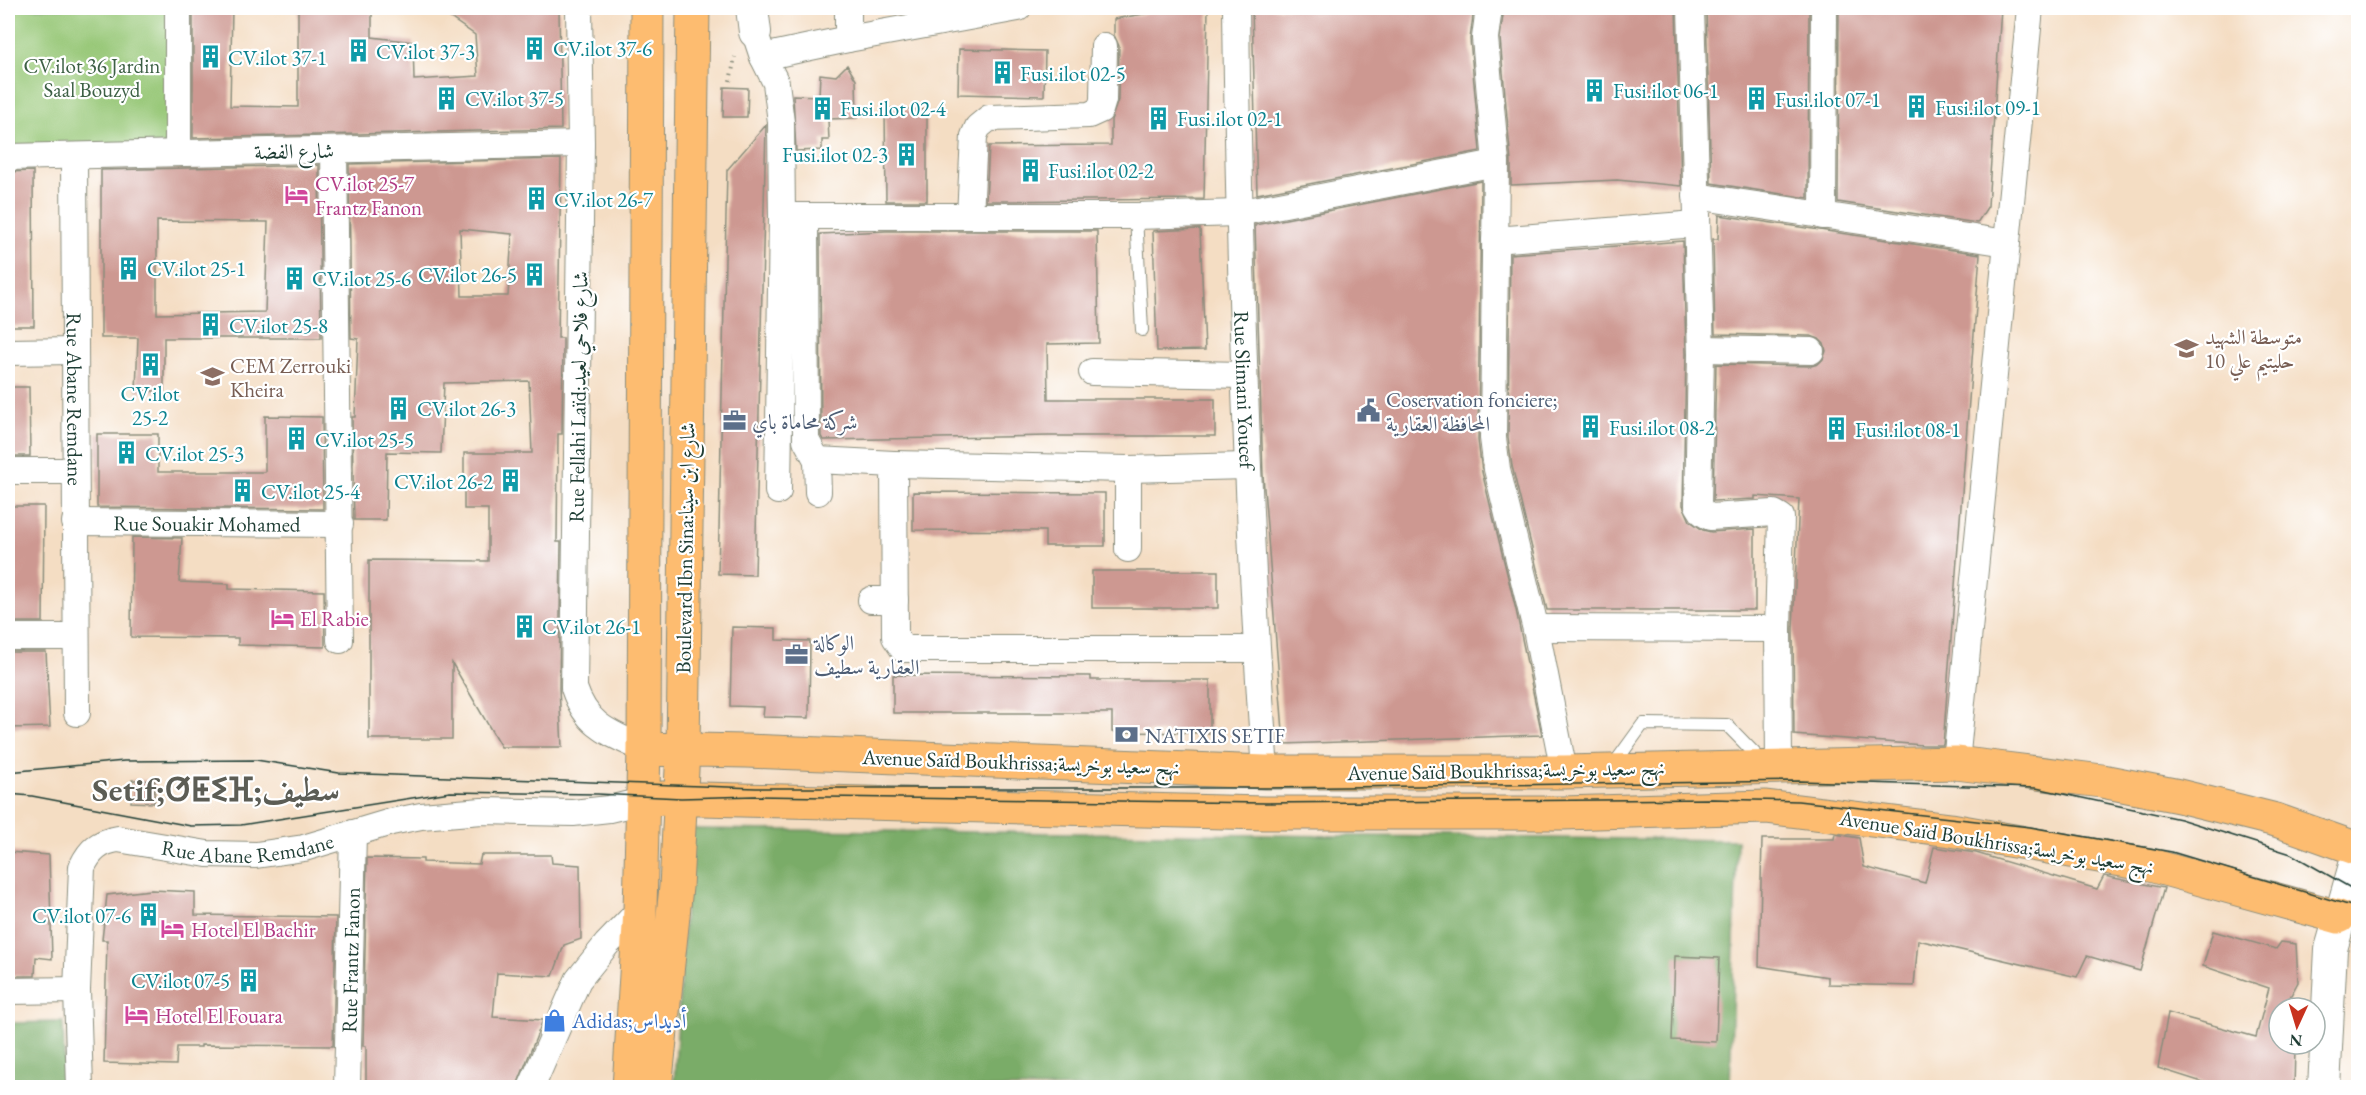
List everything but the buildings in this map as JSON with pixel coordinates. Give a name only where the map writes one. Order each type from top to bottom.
[{"type":"main road","name":"Boulevard Ibn Sina:شارع ابن سينا","points":[[638,1086],[644,749],[647,8]]},
{"type":"main road","name":"Boulevard Ibn Sina:شارع ابن سينا","points":[[638,1086],[676,887],[681,798],[693,8]]},
{"type":"main road","name":"Avenue Saïd Boukhrissa;نهج سعيد بوخريسة","points":[[644,749],[1265,772],[1564,772],[1956,764],[2102,782],[2179,796],[2276,820],[2358,849]]},
{"type":"main road","name":"Avenue Saïd Boukhrissa;نهج سعيد بوخريسة","points":[[643,801],[681,798],[1264,813],[1563,813],[1766,807],[1951,831],[2150,865],[2339,917]]},
{"type":"street","points":[[178,8],[178,153]]},
{"type":"street","name":"Rue Fellahi Laïd;شارع فلاحي لعيد","points":[[579,8],[581,144],[574,688],[579,704],[588,717],[602,729],[644,749]]},
{"type":"street","points":[[848,8],[848,39]]},
{"type":"street","points":[[818,492],[817,460],[806,441],[794,216],[776,83],[752,36],[848,39],[949,14],[1018,8]]},
{"type":"street","name":"Rue Slimani Youcef","points":[[1236,8],[1238,213],[1247,466],[1265,772]]},
{"type":"street","points":[[1489,8],[1485,38],[1496,163],[1493,438],[1497,469],[1536,628],[1564,772]]},
{"type":"street","points":[[1691,8],[1701,349],[1698,505],[1703,513],[1710,517],[1774,513],[1781,517],[1773,766]]},
{"type":"street","points":[[1823,216],[1824,8]]},
{"type":"street","points":[[1956,764],[2031,8]]},
{"type":"street","points":[[970,216],[974,136],[978,127],[989,118],[1089,115],[1100,110],[1103,100],[1104,46]]},
{"type":"street","name":"شارع الفضة","points":[[8,157],[581,144]]},
{"type":"street","points":[[334,150],[340,640]]},
{"type":"street","name":"Rue Abane Remdane","points":[[74,156],[77,713]]},
{"type":"street","points":[[794,216],[1136,216],[1238,213],[1496,163]]},
{"type":"street","points":[[1696,196],[2007,243]]},
{"type":"street","points":[[778,491],[794,216]]},
{"type":"street","points":[[1495,240],[1696,224]]},
{"type":"street","points":[[1701,349],[1810,351]]},
{"type":"street","points":[[8,352],[75,351]]},
{"type":"street","points":[[1092,372],[1244,375]]},
{"type":"street","points":[[817,460],[894,464],[1128,468],[1247,466]]},
{"type":"street","points":[[894,464],[883,600],[895,637],[903,649],[1256,648]]},
{"type":"street","points":[[1128,468],[1128,549]]},
{"type":"street","points":[[8,471],[75,471]]},
{"type":"street","name":"Rue Souakir Mohamed","points":[[75,522],[340,524]]},
{"type":"street","points":[[1536,628],[1778,629]]},
{"type":"street","points":[[8,637],[76,637]]},
{"type":"street","name":"Rue Abane Remdane","points":[[80,1088],[77,990],[82,867],[87,856],[95,847],[106,841],[118,839],[207,854],[256,855],[304,848],[391,822],[452,812],[573,813],[609,809],[643,801]]},
{"type":"street","name":"Rue Frantz Fanon","points":[[347,1088],[353,833]]},
{"type":"street","points":[[2324,1088],[2331,949],[2358,855]]},
{"type":"street","points":[[531,1088],[578,980],[607,944],[640,910]]},
{"type":"street","points":[[8,991],[77,990]]},
{"type":"lane","points":[[1136,216],[1142,330]]},
{"type":"lane","points":[[1609,770],[1643,724],[1727,725],[1773,766]]},
{"type":"path","points":[[730,81],[752,36]]},
{"type":"green space","name":"CV.ilot 36 Jardin Saal Bouzyd","points":[[12,8],[169,8],[171,145],[14,147]]},
{"type":"green space","points":[[690,829],[1737,840],[1730,1087],[688,1088],[674,1084]]},
{"type":"green space","points":[[63,1022],[65,1087],[8,1087],[8,1023]]},
{"type":"tram line","points":[[8,772],[124,761],[256,760],[339,773],[756,788],[1265,788],[1799,781],[2036,788],[2180,819],[2291,854],[2358,892]]},
{"type":"tram line","points":[[8,794],[32,796],[191,826],[241,825],[450,792],[597,794],[681,798],[755,796],[1265,803],[1712,799],[1798,801],[2030,827],[2172,852],[2358,908]]},
{"type":"place","name":"CV.ilot 37-6","points":[[535,48]]},
{"type":"place","name":"CV.ilot 37-3","points":[[358,51]]},
{"type":"place","name":"CV.ilot 37-1","points":[[210,57]]},
{"type":"place","name":"Fusi.ilot 02-5","points":[[1002,73]]},
{"type":"place","name":"Fusi.ilot 06-1","points":[[1595,90]]},
{"type":"place","name":"CV.ilot 37-5","points":[[447,98]]},
{"type":"place","name":"Fusi.ilot 07-1","points":[[1757,99]]},
{"type":"place","name":"Fusi.ilot 09-1","points":[[1917,107]]},
{"type":"place","name":"Fusi.ilot 02-4","points":[[822,108]]},
{"type":"place","name":"Fusi.ilot 02-1","points":[[1159,118]]},
{"type":"place","name":"Fusi.ilot 02-3","points":[[906,154]]},
{"type":"place","name":"Fusi.ilot 02-2","points":[[1030,170]]},
{"type":"place","name":"CV.ilot 25-7 Frantz Fanon","points":[[297,195]]},
{"type":"place","name":"CV.ilot 26-7","points":[[536,199]]},
{"type":"place","name":"CV.ilot 25-1","points":[[129,268]]},
{"type":"place","name":"CV.ilot 26-5","points":[[535,274]]},
{"type":"place","name":"CV.ilot 25-6","points":[[294,278]]},
{"type":"place","name":"CV.ilot 25-8","points":[[211,325]]},
{"type":"place","name":"متوسطة الشهيد حليتيم علي 10","points":[[2187,348]]},
{"type":"place","name":"CV.ilot 25-2","points":[[150,365]]},
{"type":"place","name":"CEM Zerrouki Kheira","points":[[212,377]]},
{"type":"place","name":"CV.ilot 26-3","points":[[399,408]]},
{"type":"place","name":"Coservation fonciere; المحافظة العقارية","points":[[1368,411]]},
{"type":"place","name":"شركة محاماة باي","points":[[734,421]]},
{"type":"place","name":"Fusi.ilot 08-2","points":[[1591,427]]},
{"type":"place","name":"Fusi.ilot 08-1","points":[[1837,429]]},
{"type":"place","name":"CV.ilot 25-5","points":[[297,439]]},
{"type":"place","name":"CV.ilot 25-3","points":[[127,453]]},
{"type":"place","name":"CV.ilot 26-2","points":[[511,481]]},
{"type":"place","name":"CV.ilot 25-4","points":[[243,491]]},
{"type":"place","name":"El Rabie","points":[[282,618]]},
{"type":"place","name":"CV.ilot 26-1","points":[[524,626]]},
{"type":"place","name":"الوكالة العقارية سطيف","points":[[796,654]]},
{"type":"place","name":"NATIXIS SETIF","points":[[1127,735]]},
{"type":"place","name":"CV.ilot 07-6","points":[[149,915]]},
{"type":"place","name":"Hotel El Bachir","points":[[173,929]]},
{"type":"place","name":"CV.ilot 07-5","points":[[248,980]]},
{"type":"place","name":"Hotel El Fouara","points":[[137,1015]]},
{"type":"place","name":"Adidas;أديداس","points":[[554,1020]]},
{"type":"district","name":"Setif;ⵚⵟⵉⴼ;سطيف","points":[[216,789]]}]
